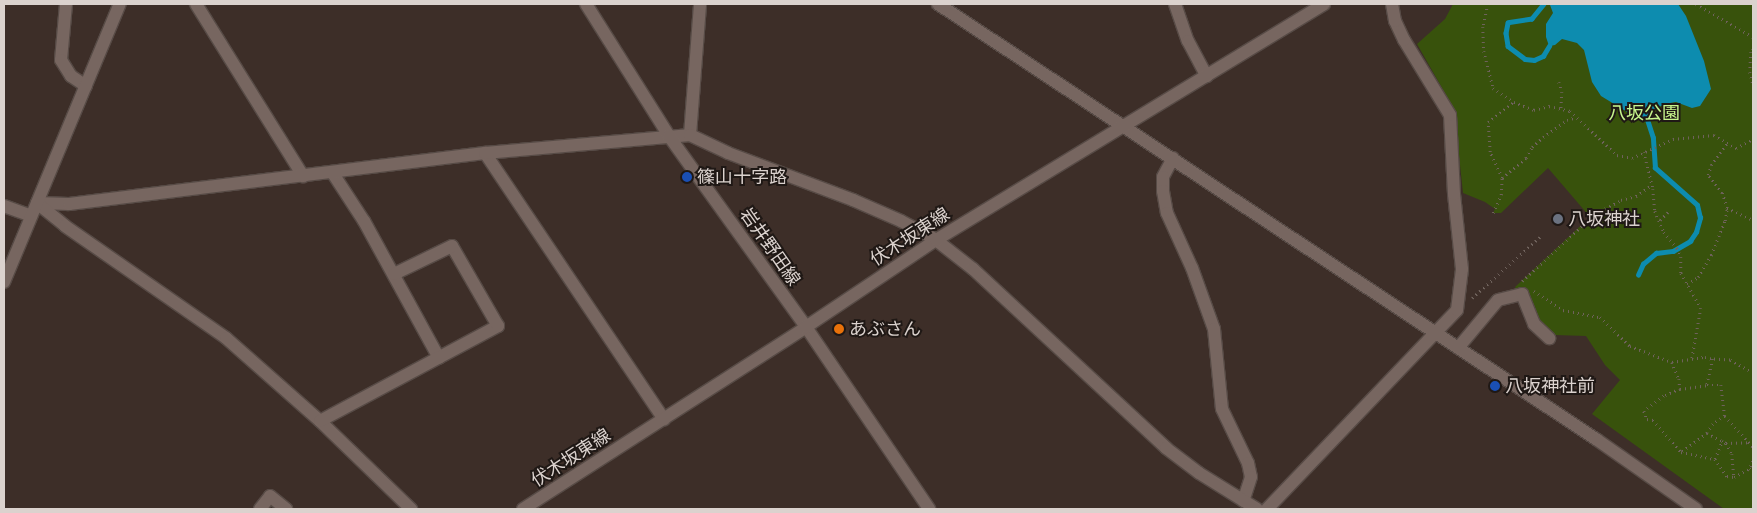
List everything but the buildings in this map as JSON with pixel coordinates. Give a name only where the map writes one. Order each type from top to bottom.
[{"type":"street","points":[[4,279],[120,4]]},
{"type":"street","points":[[196,4],[303,176]]},
{"type":"street","name":"岩井野田線","points":[[586,4],[669,136],[806,327],[929,509]]},
{"type":"street","points":[[690,135],[700,4]]},
{"type":"street","points":[[938,4],[1596,439],[1696,509]]},
{"type":"street","points":[[1175,4],[1188,41],[1207,76]]},
{"type":"street","name":"伏木坂東線","points":[[523,509],[806,327],[936,240],[1324,4]]},
{"type":"street","points":[[1266,509],[1457,310],[1462,269],[1454,194],[1450,115],[1404,40],[1396,21],[1392,4]]},
{"type":"street","points":[[62,6],[60,60],[71,76],[86,86]]},
{"type":"street","points":[[37,203],[69,204],[485,153],[690,135],[728,153],[853,200],[901,221],[936,240],[973,269],[1166,448],[1199,473],[1256,509]]},
{"type":"street","points":[[485,153],[664,419]]},
{"type":"street","points":[[1172,158],[1163,177],[1163,191],[1168,213],[1192,268],[1214,329],[1222,409],[1248,463],[1251,476],[1243,501]]},
{"type":"street","points":[[332,172],[364,221],[439,358]]},
{"type":"street","points":[[37,203],[65,226],[226,338],[320,421],[411,509]]},
{"type":"street","points":[[4,206],[31,216]]},
{"type":"street","points":[[320,421],[498,326],[452,246],[394,274]]},
{"type":"street","points":[[1458,348],[1498,300],[1522,294],[1534,324],[1550,338]]},
{"type":"street","points":[[260,509],[270,496],[286,509]]},
{"type":"path","points":[[1488,4],[1483,27],[1484,51],[1493,88],[1514,102],[1534,110],[1549,106],[1570,111],[1617,155],[1632,158],[1673,139],[1714,135],[1736,148],[1753,140]]},
{"type":"path","points":[[1696,4],[1753,37]]},
{"type":"path","points":[[1753,50],[1751,52],[1750,72],[1753,84]]},
{"type":"path","points":[[1559,82],[1562,92],[1561,109]]},
{"type":"path","points":[[1493,213],[1501,195],[1502,178],[1490,152],[1488,122],[1514,102]]},
{"type":"path","points":[[1502,178],[1526,158],[1532,147],[1543,137],[1567,120],[1577,117]]},
{"type":"path","points":[[1686,284],[1698,277],[1711,255],[1725,221],[1727,208],[1722,193],[1708,175],[1711,165],[1727,142]]},
{"type":"path","points":[[1644,152],[1652,185],[1654,205],[1664,232],[1681,257],[1681,273],[1686,284],[1701,308],[1692,359]]},
{"type":"path","points":[[1522,282],[1596,213],[1622,200],[1636,196],[1652,185]]},
{"type":"path","points":[[1727,208],[1753,220]]},
{"type":"path","points":[[1660,220],[1669,211]]},
{"type":"path","points":[[1457,310],[1542,235]]},
{"type":"path","points":[[1530,288],[1563,310],[1600,317],[1630,346],[1672,362],[1705,357],[1730,360],[1753,372]]},
{"type":"path","points":[[1707,385],[1714,359]]},
{"type":"path","points":[[1672,362],[1679,378],[1680,389]]},
{"type":"path","points":[[1753,447],[1751,442],[1726,416],[1721,385],[1680,389],[1664,396],[1644,411],[1647,419],[1653,420],[1680,452],[1715,458],[1727,476],[1734,477],[1750,468],[1753,461]]},
{"type":"path","points":[[1680,452],[1706,433],[1713,424],[1726,416]]},
{"type":"path","points":[[1706,433],[1726,443],[1751,442]]},
{"type":"path","points":[[1715,458],[1722,441]]},
{"type":"path","points":[[1726,443],[1732,454],[1734,477]]},
{"type":"green space","name":"八坂公園","points":[[1453,4],[1753,4],[1753,509],[1724,509],[1592,414],[1620,380],[1605,365],[1586,336],[1554,335],[1538,324],[1515,287],[1590,217],[1548,168],[1501,213],[1493,213],[1495,209],[1485,202],[1463,193],[1454,109],[1417,44],[1445,19]]},
{"type":"water","points":[[1545,4],[1678,4],[1686,16],[1704,61],[1711,89],[1700,106],[1692,108],[1676,102],[1670,103],[1655,108],[1650,118],[1644,120],[1637,118],[1601,96],[1592,82],[1584,50],[1577,43],[1562,39],[1555,45],[1549,46],[1546,37],[1546,24],[1553,13],[1550,5]]},
{"type":"waterway","points":[[1544,4],[1532,19],[1508,23],[1506,33],[1508,46],[1525,59],[1534,60],[1543,56],[1549,46]]},
{"type":"waterway","points":[[1638,275],[1643,264],[1656,253],[1673,251],[1690,241],[1696,232],[1700,218],[1697,205],[1655,168],[1653,138],[1647,119]]},
{"type":"place","name":"篠山十字路","points":[[687,177]]},
{"type":"place","name":"八坂神社","points":[[1558,219]]},
{"type":"place","name":"あぶさん","points":[[839,329]]},
{"type":"place","name":"八坂神社前","points":[[1495,386]]}]
